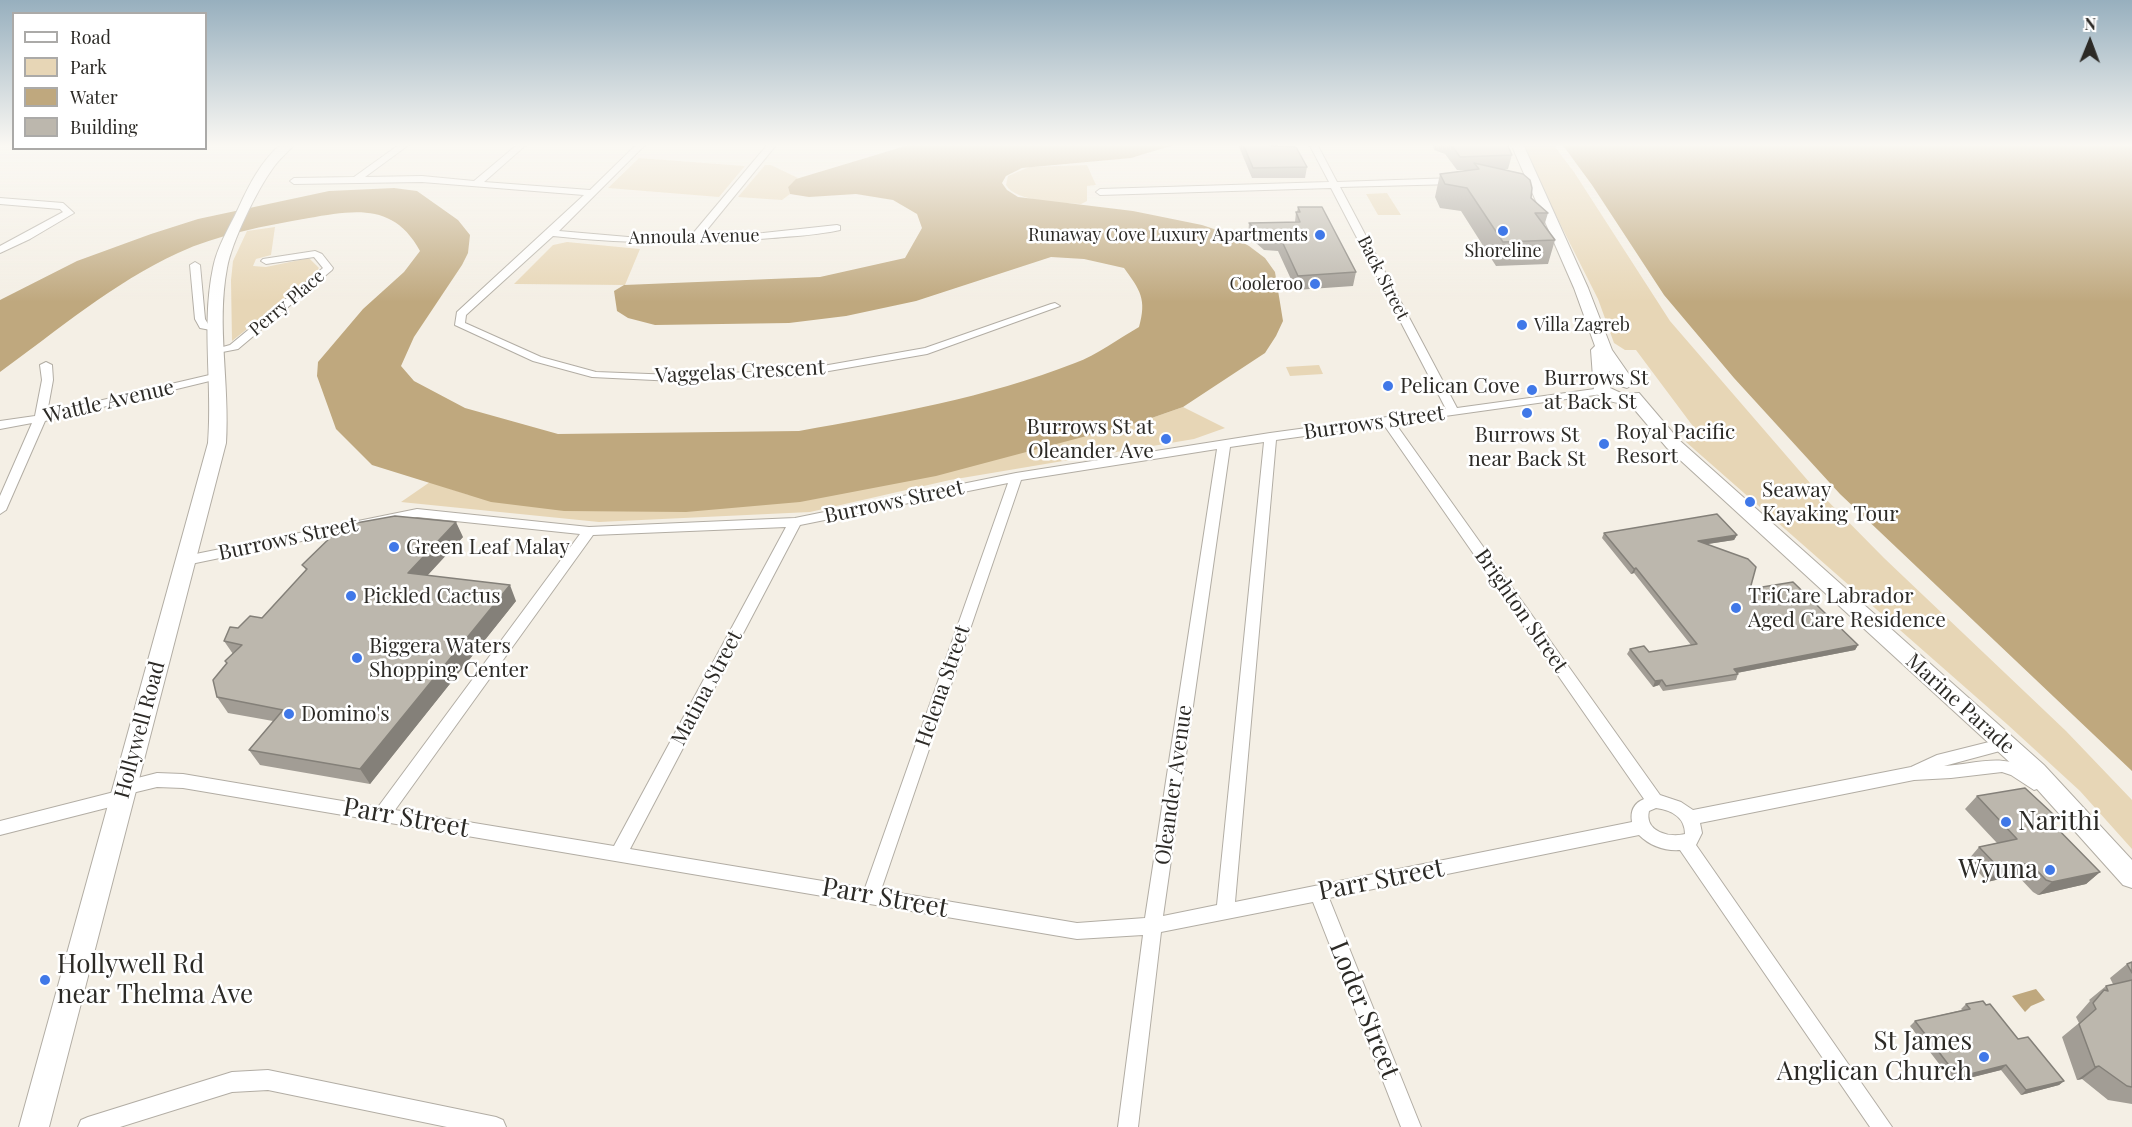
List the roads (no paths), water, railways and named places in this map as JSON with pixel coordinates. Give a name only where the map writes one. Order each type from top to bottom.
[{"type":"main road","name":"Hollywell Road","points":[[34,1127],[217,443],[216,352],[220,268],[251,197]]},
{"type":"main road","name":"Marine Parade","points":[[1535,197],[1580,288],[1605,356],[1673,444]]},
{"type":"main road","name":"Marine Parade","points":[[1598,341],[1606,390],[1623,408],[1673,444],[2005,744],[2087,825],[2132,877]]},
{"type":"main road","points":[[1606,390],[1621,399],[1630,390]]},
{"type":"street","points":[[551,233],[586,197]]},
{"type":"street","points":[[693,240],[729,197]]},
{"type":"street","name":"Back Street","points":[[1341,197],[1453,412]]},
{"type":"street","points":[[0,201],[63,206],[69,213],[0,250]]},
{"type":"street","name":"Annoula Avenue","points":[[551,233],[639,240],[693,240],[778,236],[837,228]]},
{"type":"street","name":"Vaggelas Crescent","points":[[551,233],[461,314],[460,325],[537,359],[596,375],[675,378],[800,373],[927,351],[1055,306]]},
{"type":"street","name":"Perry Place","points":[[216,352],[234,347],[328,268],[315,254],[266,261]]},
{"type":"street","points":[[195,265],[200,319],[204,326],[217,330]]},
{"type":"street","points":[[0,510],[41,418],[48,374],[46,365]]},
{"type":"street","name":"Wattle Avenue","points":[[0,425],[41,418],[218,376]]},
{"type":"street","name":"Burrows Street","points":[[186,560],[417,513],[589,531],[795,522],[1016,477],[1270,436],[1606,390]]},
{"type":"street","name":"Brighton Street","points":[[1387,421],[1655,801]]},
{"type":"street","points":[[1225,912],[1270,436]]},
{"type":"street","name":"Oleander Avenue","points":[[1128,1127],[1153,926],[1224,444]]},
{"type":"street","name":"Helena Street","points":[[871,895],[1016,477]]},
{"type":"street","name":"Matina Street","points":[[618,854],[795,522]]},
{"type":"street","points":[[383,813],[589,531]]},
{"type":"street","points":[[1914,773],[1937,761],[2005,744]]},
{"type":"street","points":[[1690,818],[1914,773],[1951,772],[2002,766],[2023,773],[2087,825]]},
{"type":"street","name":"Parr Street","points":[[0,828],[169,779],[1077,931],[1153,926],[1643,827]]},
{"type":"street","points":[[1655,801],[1674,806],[1690,818],[1694,833],[1685,843],[1677,844],[1658,840],[1643,827],[1639,813],[1642,807],[1655,801]]},
{"type":"street","points":[[1685,843],[1882,1127]]},
{"type":"street","name":"Loder Street","points":[[1318,892],[1411,1127]]},
{"type":"street","points":[[88,1127],[232,1082],[252,1079],[268,1080],[496,1127]]},
{"type":"water","points":[[303,197],[425,197],[458,220],[470,235],[468,253],[414,337],[401,366],[414,381],[465,408],[558,434],[799,431],[834,425],[938,404],[1007,386],[1091,356],[1139,327],[1142,302],[1138,289],[1124,268],[1084,259],[1051,257],[916,301],[846,316],[789,323],[655,325],[628,318],[617,311],[614,291],[624,285],[820,277],[905,258],[922,228],[917,214],[893,200],[872,197],[1017,197],[1133,211],[1202,225],[1223,232],[1265,258],[1275,272],[1283,321],[1265,353],[1183,407],[1143,421],[936,476],[800,502],[686,512],[564,511],[491,502],[372,465],[336,429],[317,376],[318,362],[363,309],[404,272],[420,251],[410,235],[398,224],[386,217],[372,214],[342,213],[292,221],[242,231],[194,246],[131,278],[0,372],[0,300],[77,261],[151,234],[198,219]]},
{"type":"water","points":[[1600,197],[2132,197],[2132,771],[1840,494],[1734,378],[1664,295]]},
{"type":"water","points":[[2036,989],[2045,1000],[2031,1006],[2025,1012],[2012,996]]},
{"type":"place","name":"Shoreline","points":[[1503,231]]},
{"type":"place","name":"Runaway Cove Luxury Apartments","points":[[1320,235]]},
{"type":"place","name":"Cooleroo","points":[[1315,284]]},
{"type":"place","name":"Villa Zagreb","points":[[1522,325]]},
{"type":"place","name":"Pelican Cove","points":[[1388,386]]},
{"type":"place","name":"Burrows St at Back St","points":[[1532,390]]},
{"type":"place","name":"Burrows St near Back St","points":[[1527,413]]},
{"type":"place","name":"Burrows St at Oleander Ave","points":[[1166,439]]},
{"type":"place","name":"Royal Pacific Resort","points":[[1604,444]]},
{"type":"place","name":"Seaway Kayaking Tour","points":[[1750,502]]},
{"type":"place","name":"Green Leaf Malay","points":[[394,547]]},
{"type":"place","name":"Pickled Cactus","points":[[351,596]]},
{"type":"place","name":"TriCare Labrador Aged Care Residence","points":[[1736,608]]},
{"type":"place","name":"Biggera Waters Shopping Center","points":[[357,658]]},
{"type":"place","name":"Domino's","points":[[289,714]]},
{"type":"place","name":"Narithi","points":[[2006,822]]},
{"type":"place","name":"Wyuna","points":[[2050,870]]},
{"type":"place","name":"Hollywell Rd near Thelma Ave","points":[[45,980]]},
{"type":"place","name":"St James Anglican Church","points":[[1984,1057]]}]
